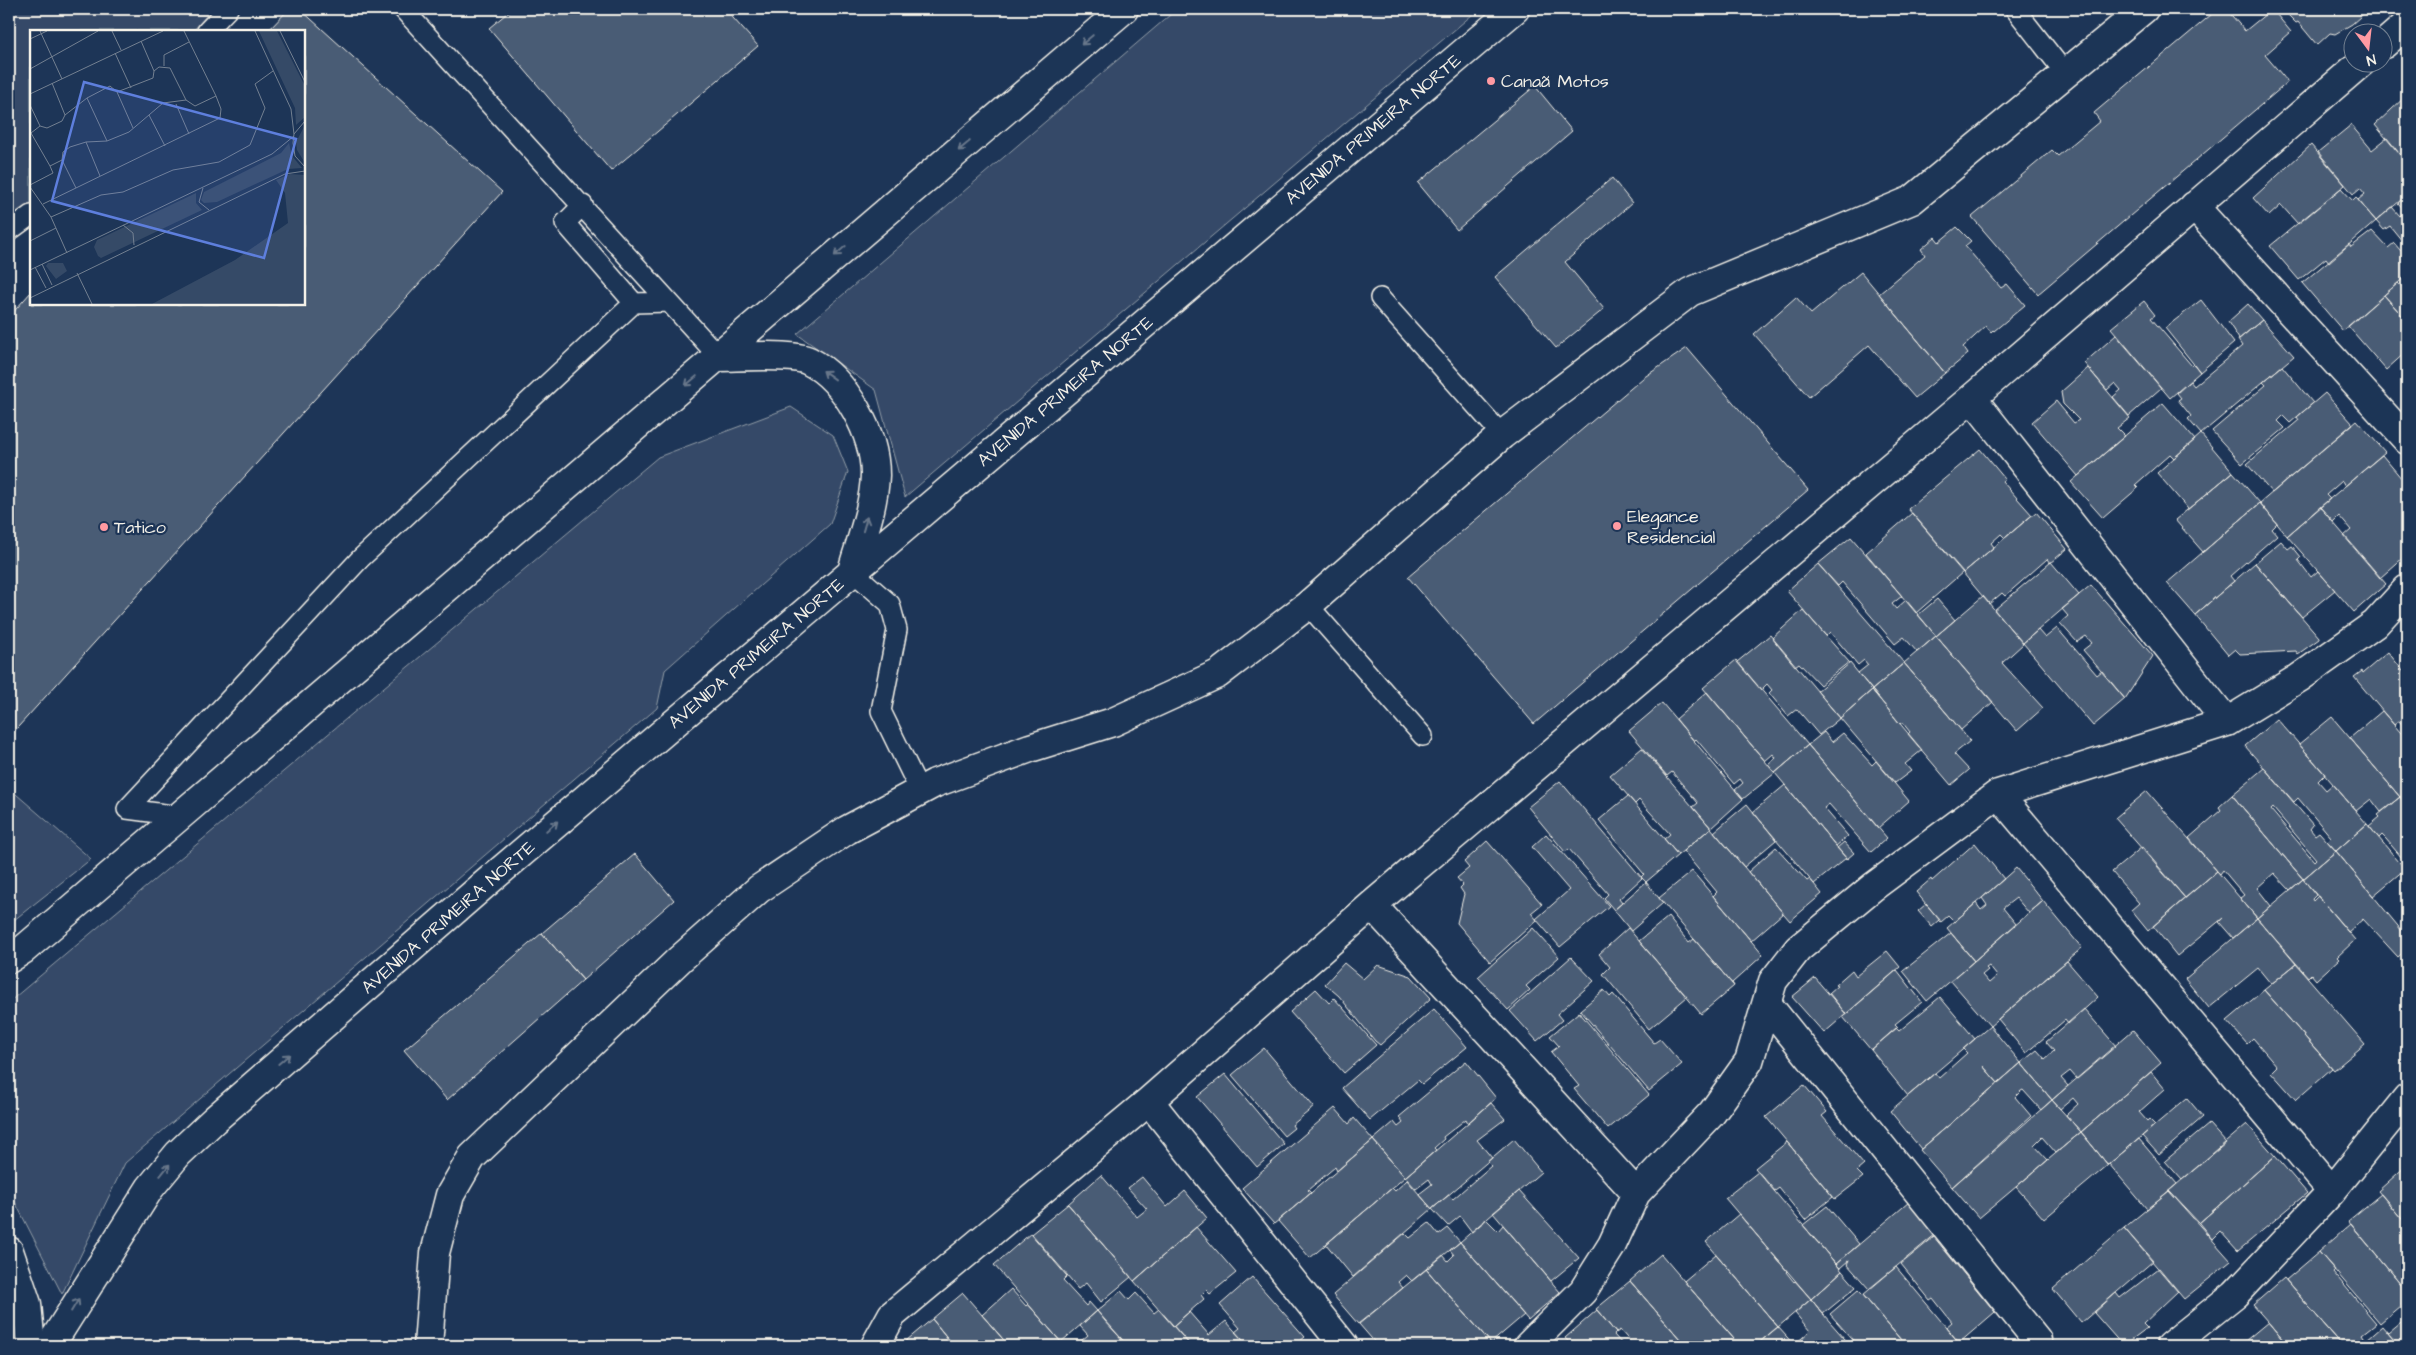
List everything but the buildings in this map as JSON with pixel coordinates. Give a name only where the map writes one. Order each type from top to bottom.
[{"type":"street","points":[[9,959],[23,950],[719,357],[1124,9]]},
{"type":"street","name":"AVENIDA PRIMEIRA NORTE","points":[[50,1346],[150,1188],[178,1154],[214,1120],[485,884],[1515,9]]},
{"type":"street","points":[[428,1346],[435,1253],[450,1195],[472,1157],[680,958],[759,890],[847,830],[935,783],[1030,748],[1113,722],[1218,674],[1308,605],[1502,435],[1690,292],[1912,200],[2144,9]]},
{"type":"street","points":[[2394,35],[2407,24]]},
{"type":"street","points":[[874,1346],[892,1315],[1149,1101],[1372,905],[1972,398],[2350,72]]},
{"type":"street","points":[[2194,206],[2407,440]]},
{"type":"street","points":[[719,357],[779,357],[808,360],[836,380],[853,404],[868,437],[875,474],[870,506],[852,571]]},
{"type":"street","points":[[1972,398],[2227,722]]},
{"type":"street","points":[[1528,1346],[1583,1291],[1612,1245],[1636,1193],[1712,1113],[1749,1061],[1768,1005],[1773,981],[1798,949],[1873,886],[1998,794],[2227,722],[2299,678],[2375,624],[2407,589]]},
{"type":"street","points":[[1998,794],[2332,1191]]},
{"type":"street","points":[[1372,905],[1636,1193]]},
{"type":"street","points":[[1768,1005],[2035,1344]]},
{"type":"street","points":[[2170,1346],[2235,1294],[2332,1191],[2407,1098]]},
{"type":"street","points":[[1149,1101],[1344,1346]]},
{"type":"street","points":[[9,1251],[27,1304],[31,1346]]},
{"type":"lane","points":[[208,30],[228,9]]},
{"type":"lane","points":[[403,9],[719,357]]},
{"type":"lane","points":[[2015,9],[2065,73]]},
{"type":"lane","points":[[583,205],[565,223],[634,302]]},
{"type":"lane","points":[[9,231],[30,216]]},
{"type":"lane","points":[[1380,298],[1502,435]]},
{"type":"lane","points":[[180,816],[127,809],[360,559],[634,302],[669,302]]},
{"type":"lane","points":[[852,571],[890,604],[896,630],[881,711],[920,791]]},
{"type":"lane","points":[[1308,605],[1423,736]]},
{"type":"shaded area","points":[[9,9],[212,9],[194,30],[30,30],[30,222],[9,248]]},
{"type":"shaded area","points":[[1177,9],[1479,9],[905,497],[876,390],[797,334]]},
{"type":"shaded area","points":[[791,407],[833,435],[848,472],[830,524],[665,670],[657,708],[125,1163],[62,1294],[9,1190],[9,1002],[658,457]]},
{"type":"shaded area","points":[[9,788],[91,859],[9,924]]},
{"type":"place","name":"Canaã Motos","points":[[1491,81]]},
{"type":"place","name":"Elegance Residencial","points":[[1617,526]]},
{"type":"place","name":"Tatico","points":[[104,527]]}]
